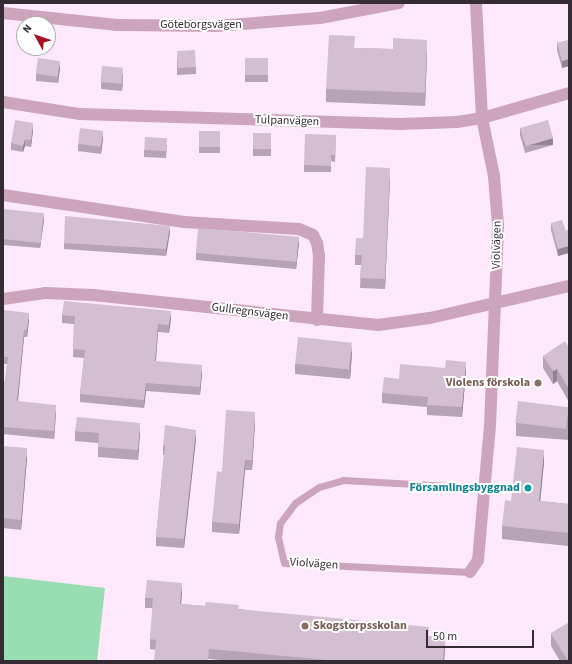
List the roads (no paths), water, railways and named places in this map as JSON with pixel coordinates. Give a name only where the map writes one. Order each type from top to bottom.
[{"type":"street","name":"Göteborgsvägen","points":[[3,13],[117,26],[216,26],[320,18],[399,3]]},
{"type":"street","name":"Violvägen","points":[[470,572],[478,560],[484,488],[496,304],[498,226],[494,176],[482,118],[476,3]]},
{"type":"street","name":"Tulpanvägen","points":[[3,102],[80,114],[384,124],[457,122],[482,118],[569,93]]},
{"type":"street","points":[[3,195],[162,219],[299,228],[313,235],[318,249],[317,320]]},
{"type":"street","name":"Gullregnsvägen","points":[[3,299],[40,293],[93,295],[317,320],[390,325],[496,304],[569,286]]},
{"type":"lane","name":"Violvägen","points":[[470,572],[284,563],[278,537],[280,523],[295,503],[319,487],[343,480],[484,488]]},
{"type":"place","name":"Violens förskola","points":[[538,383]]},
{"type":"place","name":"Församlingsbyggnad","points":[[528,488]]},
{"type":"place","name":"Skogstorpsskolan","points":[[305,626]]}]
